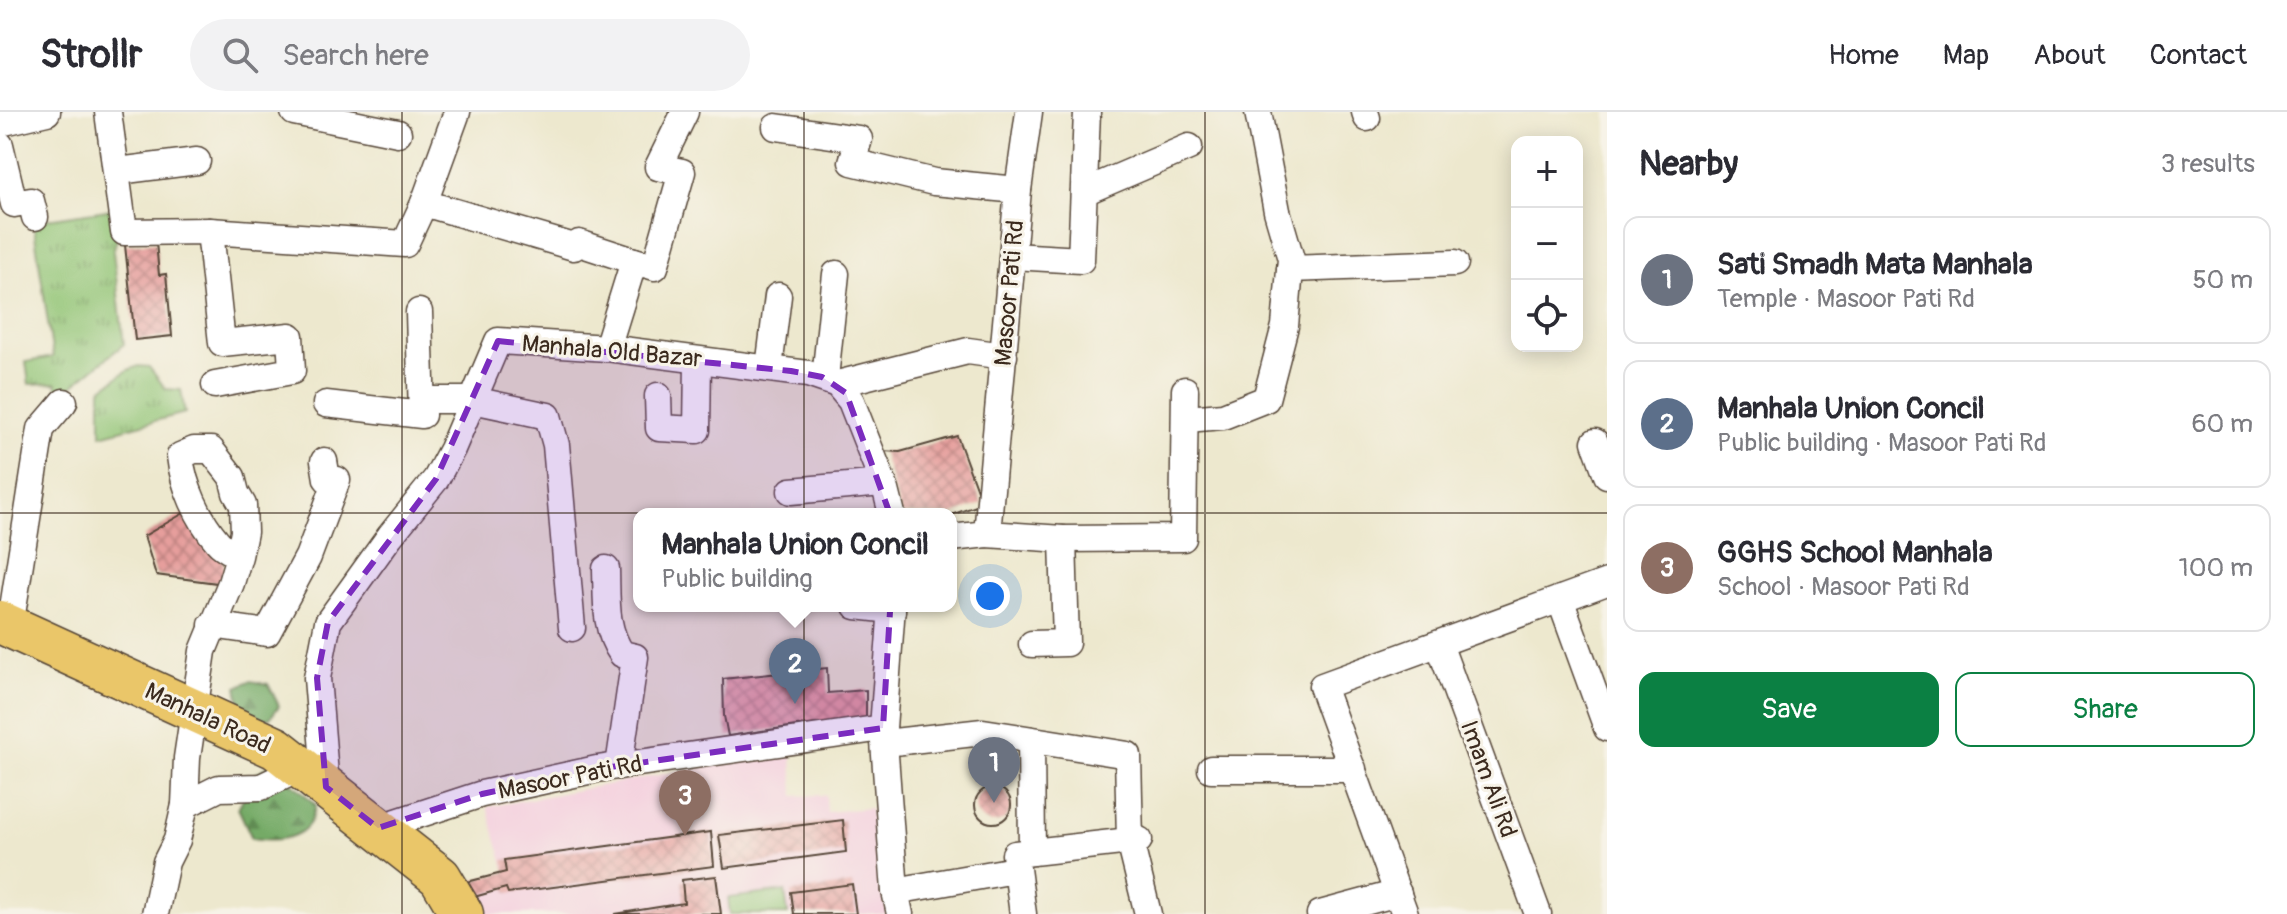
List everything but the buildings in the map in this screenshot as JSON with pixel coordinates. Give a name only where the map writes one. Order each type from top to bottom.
[{"type":"main road","name":"Manhala Road","points":[[5,624],[276,748],[440,877],[462,914]]},
{"type":"street","points":[[0,123],[47,112]]},
{"type":"street","points":[[108,112],[124,232],[210,231],[405,244],[424,203],[457,112]]},
{"type":"street","points":[[294,112],[398,133]]},
{"type":"street","points":[[424,203],[574,247],[579,243],[655,267],[682,172],[658,167],[685,112]]},
{"type":"street","name":"Masoor Pati Rd","points":[[987,534],[1018,190],[1029,112]]},
{"type":"street","points":[[1013,256],[1081,260],[1087,112]]},
{"type":"street","points":[[1186,419],[1223,416],[1266,399],[1285,326],[1291,259],[1277,211],[1258,112]]},
{"type":"street","points":[[776,127],[859,139],[852,162],[934,182],[1018,190]]},
{"type":"street","points":[[0,145],[14,204],[31,201],[35,217]]},
{"type":"street","points":[[1084,192],[1189,147]]},
{"type":"street","points":[[118,171],[197,161]]},
{"type":"street","points":[[210,231],[222,343],[290,336],[292,371],[215,385]]},
{"type":"street","points":[[607,348],[634,261]]},
{"type":"street","points":[[1290,269],[1455,263]]},
{"type":"street","points":[[836,274],[831,381],[851,401],[890,508]]},
{"type":"street","points":[[769,368],[778,296]]},
{"type":"street","points":[[326,404],[422,415],[419,312]]},
{"type":"street","name":"Manhala Old Bazar","points":[[314,777],[317,678],[328,622],[436,479],[498,341],[607,348],[698,361],[728,362],[831,381]]},
{"type":"street","points":[[831,381],[968,351],[1004,356]]},
{"type":"street","points":[[658,396],[659,428],[697,430],[698,361]]},
{"type":"street","points":[[957,537],[987,534],[1063,539],[1183,538],[1185,390]]},
{"type":"street","points":[[423,400],[473,400],[548,416],[556,445],[572,628]]},
{"type":"street","points":[[5,624],[41,429],[64,402]]},
{"type":"street","points":[[1595,442],[1607,475]]},
{"type":"street","points":[[212,625],[267,633],[308,557],[337,480],[327,479],[324,461]]},
{"type":"street","points":[[791,491],[883,483]]},
{"type":"street","points":[[1032,644],[1066,643],[1063,539]]},
{"type":"street","points":[[155,914],[166,862],[177,840],[185,805],[187,758],[203,651],[239,556]]},
{"type":"street","points":[[606,569],[608,623],[622,654],[635,657],[619,766]]},
{"type":"street","points":[[1320,914],[1402,904],[1322,686],[1607,582]]},
{"type":"street","points":[[1560,599],[1607,728]]},
{"type":"street","points":[[892,612],[884,736],[898,902],[1024,861],[1135,841],[1148,914]]},
{"type":"street","name":"Imam Ali Rd","points":[[1439,644],[1538,914]]},
{"type":"street","name":"Masoor Pati Rd","points":[[378,828],[482,794],[619,766],[884,736],[983,732],[1128,755],[1135,841]]},
{"type":"street","points":[[1023,914],[1031,740]]},
{"type":"street","points":[[1211,769],[1353,769]]},
{"type":"street","points":[[185,805],[219,788],[261,787],[314,777]]},
{"type":"highlighted area","points":[[498,341],[791,371],[822,377],[846,393],[895,528],[883,728],[597,769],[482,794],[378,828],[326,787],[317,678],[328,622],[436,479]]},
{"type":"shaded area","points":[[792,756],[794,796],[826,795],[827,812],[870,808],[887,914],[483,914],[467,882],[506,872],[487,807],[728,762]]},
{"type":"green space","points":[[114,209],[117,238],[113,252],[124,344],[56,399],[57,383],[29,384],[26,362],[53,357],[33,221]]},
{"type":"green space","points":[[139,366],[149,367],[166,389],[181,390],[185,413],[101,435],[101,389]]},
{"type":"green space","points":[[250,681],[268,684],[279,706],[270,718],[255,721],[243,717],[237,687]]},
{"type":"green space","points":[[272,764],[316,805],[310,822],[297,834],[275,840],[252,838],[238,808],[257,773]]},
{"type":"green space","points":[[785,891],[788,914],[730,914],[728,898]]},
{"type":"place","name":"Manhala Union Concil","points":[[795,704]]},
{"type":"place","name":"Sati Smadh Mata Manhala","points":[[994,803]]},
{"type":"place","name":"GGHS School Manhala","points":[[685,836]]}]
